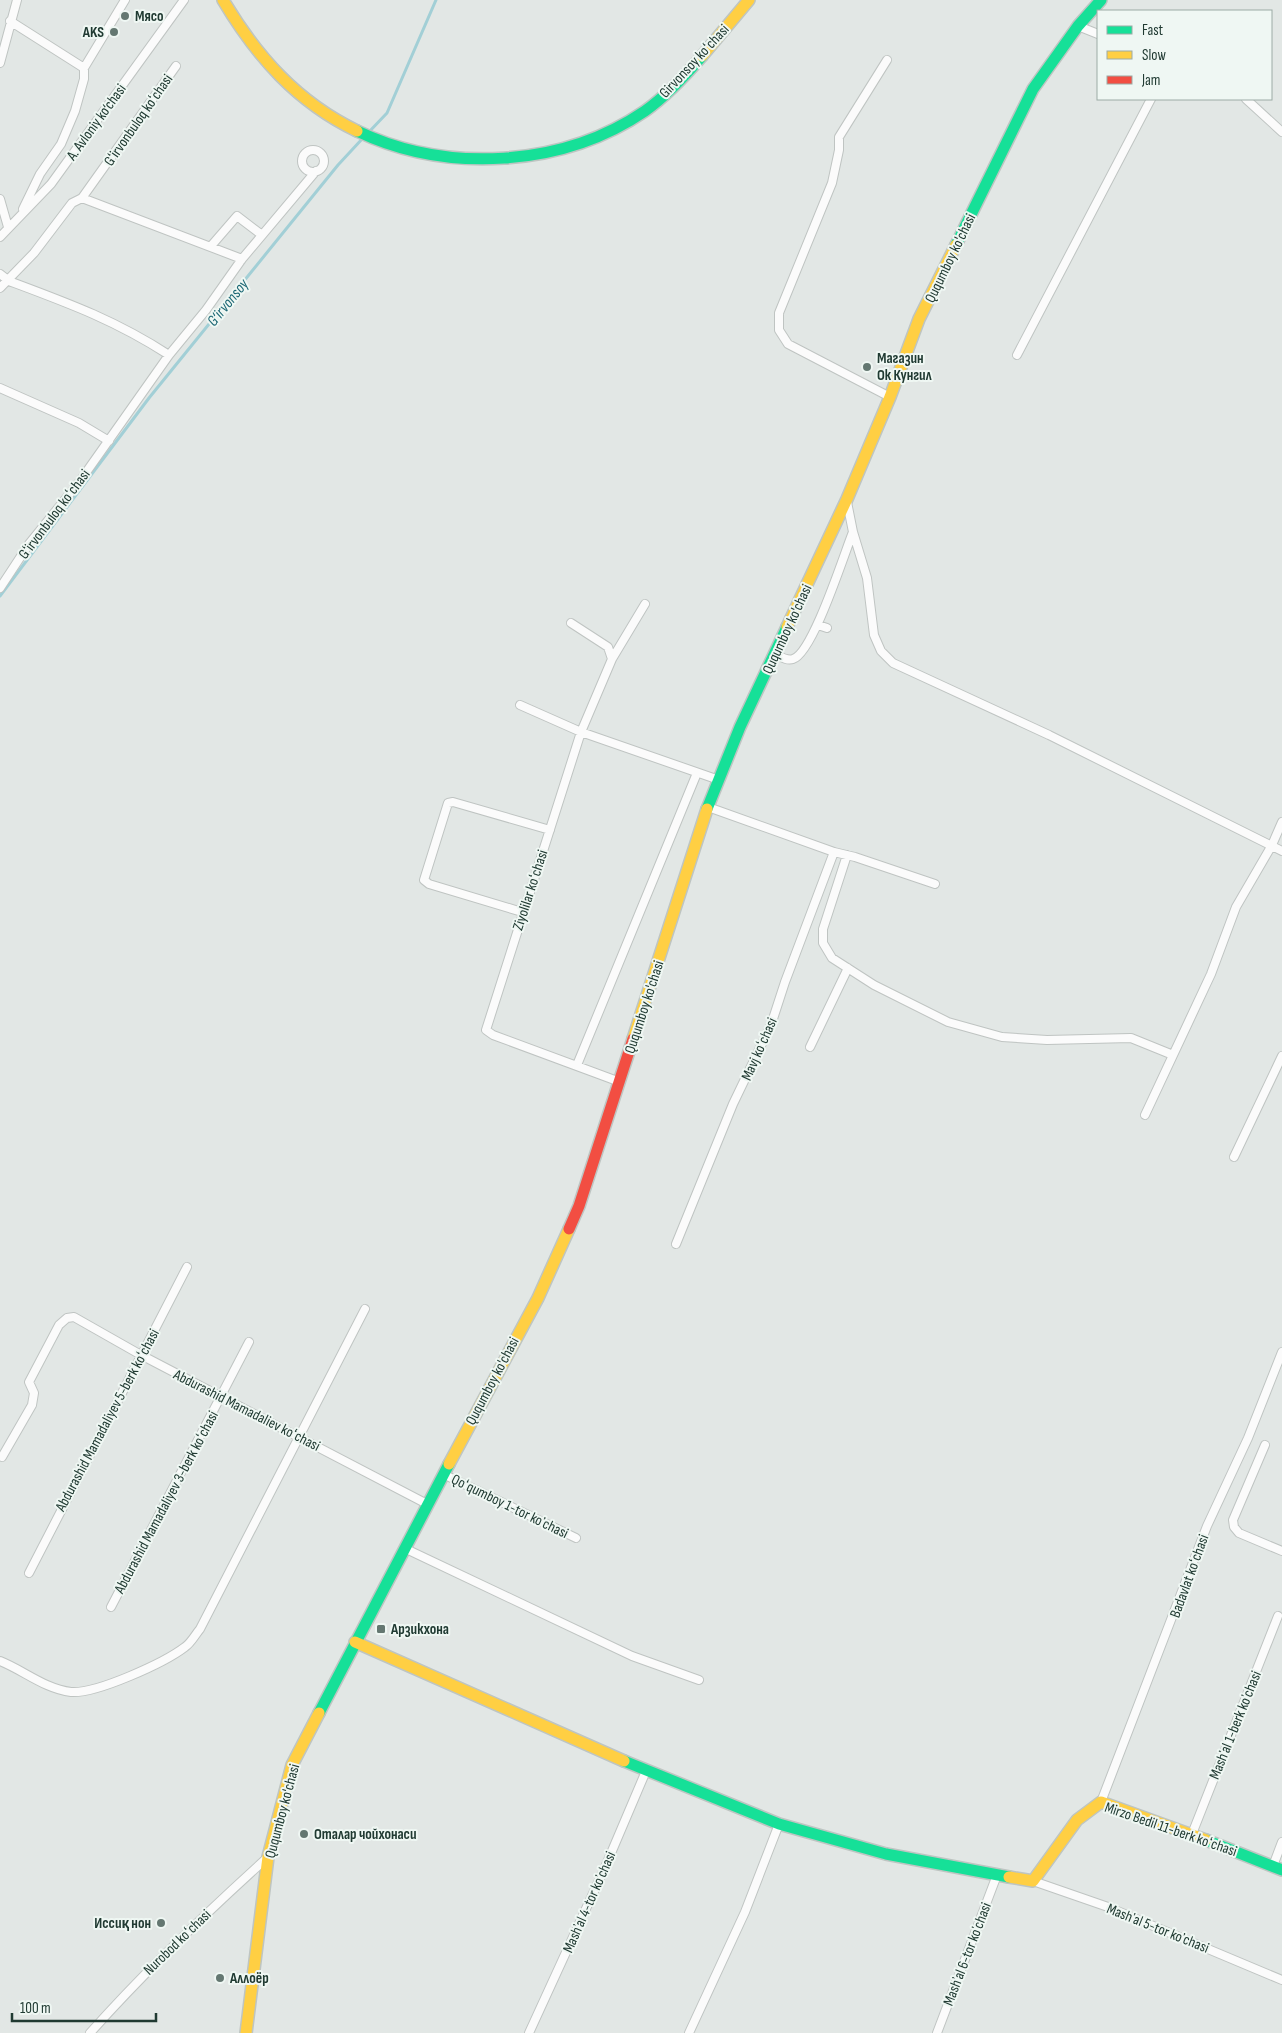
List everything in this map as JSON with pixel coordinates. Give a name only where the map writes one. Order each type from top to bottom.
[{"type":"main road","name":"Girvonsoy koʻchasi","points":[[223,0],[262,56],[286,82],[321,112],[407,151],[472,158],[504,158],[553,152],[600,137],[646,110],[677,83],[749,0]]},
{"type":"main road","name":"Ququmboy ko'chasi","points":[[246,2033],[268,1857],[292,1765],[427,1504],[538,1298],[579,1206],[718,780],[740,727],[847,499],[920,319],[1033,89],[1078,26],[1101,0]]},
{"type":"main road","points":[[355,1642],[646,1771],[779,1824],[886,1854],[1033,1881]]},
{"type":"main road","name":"Mirzo Bedil 11-berk koʻchasi","points":[[1033,1881],[1077,1820],[1101,1802],[1192,1834],[1277,1868]]},
{"type":"street","points":[[0,63],[17,0]]},
{"type":"street","points":[[20,216],[40,174],[61,144],[75,111],[84,79],[84,68],[125,0]]},
{"type":"street","name":"A. Avloniy ko‘chasi","points":[[0,237],[51,184],[184,0]]},
{"type":"street","points":[[10,21],[84,68]]},
{"type":"street","points":[[1078,26],[1097,34]]},
{"type":"street","points":[[887,60],[839,137],[839,150],[832,183],[779,313],[779,330],[788,344],[890,396]]},
{"type":"street","name":"Gʻirvonbuloq koʻchasi","points":[[0,288],[9,281],[34,253],[72,203],[82,198],[176,66]]},
{"type":"street","points":[[1017,355],[1150,100]]},
{"type":"street","points":[[1247,100],[1282,132]]},
{"type":"street","name":"Gʻirvonbuloq koʻchasi","points":[[0,588],[30,544],[109,441],[242,258],[316,171]]},
{"type":"street","points":[[82,198],[242,258]]},
{"type":"street","points":[[0,200],[8,227]]},
{"type":"street","points":[[210,246],[237,216],[262,235]]},
{"type":"street","points":[[0,274],[9,281],[97,314],[134,332],[169,356]]},
{"type":"street","points":[[0,388],[71,420],[109,441]]},
{"type":"street","points":[[847,499],[853,532],[867,578],[874,635],[881,650],[893,663],[1050,735],[1282,851]]},
{"type":"street","points":[[775,654],[784,659],[793,659],[803,653],[818,625],[853,532]]},
{"type":"street","name":"Ziyolilar koʻchasi","points":[[577,1065],[494,1035],[486,1030],[522,912],[582,732],[612,659],[645,604]]},
{"type":"street","points":[[571,622],[608,647],[612,659]]},
{"type":"street","points":[[818,625],[827,628]]},
{"type":"street","points":[[520,705],[582,732],[718,780]]},
{"type":"street","points":[[620,1082],[577,1065],[697,773]]},
{"type":"street","points":[[522,912],[429,884],[424,880],[448,803],[453,802],[550,830]]},
{"type":"street","points":[[708,807],[834,852],[935,884]]},
{"type":"street","points":[[1145,1115],[1211,974],[1236,907],[1272,845],[1282,822]]},
{"type":"street","name":"Mavj koʻchasi","points":[[676,1244],[733,1104],[772,1025],[785,982],[834,852]]},
{"type":"street","points":[[846,855],[822,936],[823,943],[832,958],[874,985],[948,1022],[1002,1038],[1047,1040],[1131,1038],[1173,1055]]},
{"type":"street","points":[[810,1047],[848,968]]},
{"type":"street","points":[[1234,1157],[1282,1056]]},
{"type":"street","name":"Abdurashid Mamadaliyev 5-berk koʻchasi","points":[[29,1573],[187,1267]]},
{"type":"street","points":[[0,1661],[57,1688],[72,1692],[109,1683],[150,1667],[187,1646],[200,1629],[365,1309]]},
{"type":"street","name":"Abdurashid Mamadaliev koʻchasi","points":[[2,1458],[32,1405],[34,1393],[29,1382],[59,1325],[67,1318],[74,1317],[141,1355],[427,1504]]},
{"type":"street","name":"Abdurashid Mamadaliyev 3-berk koʻchasi","points":[[110,1607],[249,1342]]},
{"type":"street","name":"Badavlat koʻchasi","points":[[1101,1802],[1207,1526],[1248,1438],[1282,1352]]},
{"type":"street","points":[[1265,1446],[1233,1520],[1234,1527],[1239,1533],[1282,1551]]},
{"type":"street","name":"Qoʻqumboy 1-tor koʼchasi","points":[[443,1474],[576,1538]]},
{"type":"street","points":[[404,1548],[632,1656],[699,1680]]},
{"type":"street","name":"Mashʼal 1-berk koʼchasi","points":[[1192,1834],[1278,1616]]},
{"type":"street","name":"Mashʼal 4-tor koʼchasi","points":[[529,2033],[606,1865],[646,1771]]},
{"type":"street","points":[[689,2033],[745,1912],[779,1824]]},
{"type":"street","points":[[1277,1868],[1282,1842]]},
{"type":"street","name":"Nurobod koʻchasi","points":[[90,2033],[125,1993],[184,1933],[268,1857]]},
{"type":"street","name":"Mashʼal 6-tor koʼchasi","points":[[937,2033],[998,1876]]},
{"type":"street","name":"Mashʼal 5-tor koʼchasi","points":[[1033,1881],[1108,1907],[1282,1980]]},
{"type":"waterway","name":"G‘irvonsoy","points":[[367,134],[387,113],[436,0]]},
{"type":"waterway","name":"G‘irvonsoy","points":[[0,596],[149,398],[338,165],[363,138]]},
{"type":"traffic: fast","points":[[956,245],[1033,89],[1078,26],[1101,0]]},
{"type":"traffic: fast","points":[[357,131],[392,145],[428,154],[466,158],[504,158],[542,153],[578,144],[613,130],[645,111],[675,85],[702,56]]},
{"type":"traffic: fast","points":[[707,809],[740,727],[787,627]]},
{"type":"traffic: fast","points":[[319,1713],[449,1464]]},
{"type":"traffic: fast","points":[[624,1761],[779,1824],[886,1854],[1009,1877]]},
{"type":"traffic: fast","points":[[1206,1840],[1282,1870]]},
{"type":"traffic: slow","points":[[223,0],[250,40],[280,76],[316,106],[357,131]]},
{"type":"traffic: slow","points":[[702,56],[749,0]]},
{"type":"traffic: slow","points":[[787,627],[847,499],[890,397],[919,319],[956,245]]},
{"type":"traffic: slow","points":[[633,1039],[707,809]]},
{"type":"traffic: slow","points":[[449,1464],[538,1298],[569,1229]]},
{"type":"traffic: slow","points":[[355,1642],[624,1761]]},
{"type":"traffic: slow","points":[[246,2033],[268,1857],[292,1765],[319,1713]]},
{"type":"traffic: slow","points":[[1009,1877],[1033,1881],[1077,1820],[1101,1802],[1206,1840]]},
{"type":"traffic: jam","points":[[569,1229],[579,1206],[633,1039]]},
{"type":"place","name":"Мясо","points":[[125,16]]},
{"type":"place","name":"AKS","points":[[114,32]]},
{"type":"place","name":"Магазин Ок Кунгил","points":[[867,367]]},
{"type":"place","name":"Арзикхона","points":[[381,1629]]},
{"type":"place","name":"Оталар чойхонаси","points":[[304,1834]]},
{"type":"place","name":"Иссиқ нон","points":[[161,1923]]},
{"type":"place","name":"Аллоёр","points":[[220,1978]]}]
